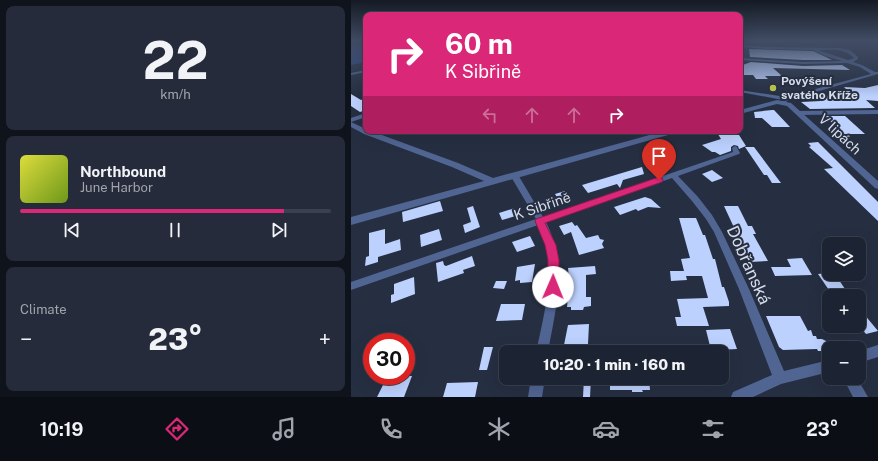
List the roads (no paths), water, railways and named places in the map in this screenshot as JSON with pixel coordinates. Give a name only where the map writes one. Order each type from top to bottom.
[{"type":"street","points":[[762,60],[826,64],[850,63],[856,60]]},
{"type":"street","points":[[840,60],[861,66],[877,74]]},
{"type":"street","points":[[351,74],[363,72]]},
{"type":"street","points":[[743,111],[785,101],[877,74]]},
{"type":"street","points":[[743,92],[785,101]]},
{"type":"street","name":"V lipách","points":[[785,101],[878,186]]},
{"type":"street","points":[[799,113],[878,112]]},
{"type":"street","points":[[351,120],[363,116]]},
{"type":"street","points":[[351,124],[363,130]]},
{"type":"street","points":[[372,134],[455,165],[492,181]]},
{"type":"street","points":[[351,221],[661,134]]},
{"type":"street","name":"K Sibřině","points":[[351,286],[737,153],[735,148]]},
{"type":"street","points":[[514,175],[540,221],[551,245],[553,260],[553,287],[543,345]]},
{"type":"street","name":"Dobřanská","points":[[673,175],[709,217],[718,232],[744,289],[780,378]]},
{"type":"street","points":[[866,355],[878,351]]},
{"type":"street","points":[[738,397],[780,378],[822,368]]},
{"type":"street","points":[[535,397],[537,385]]},
{"type":"street","points":[[855,385],[861,397]]},
{"type":"place","name":"Povýšení svatého Kříže","points":[[773,88]]}]
